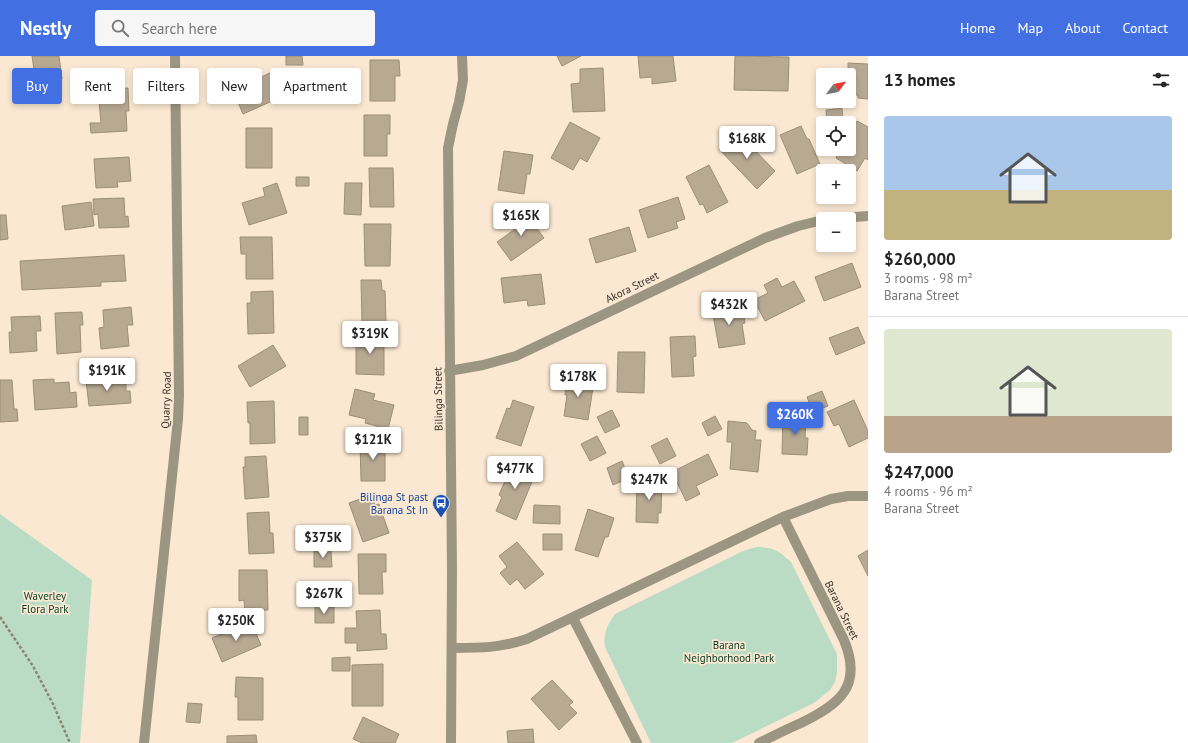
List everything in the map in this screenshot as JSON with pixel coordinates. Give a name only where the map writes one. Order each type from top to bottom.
[{"type":"street","name":"Quarry Road","points":[[144,743],[178,419],[175,56]]},
{"type":"street","name":"Bilinga Street","points":[[451,743],[452,648],[448,148],[463,80],[462,56]]},
{"type":"street","name":"Akora Street","points":[[856,217],[868,216]]},
{"type":"street","name":"Akora Street","points":[[449,371],[483,365],[516,356],[765,238],[816,221]]},
{"type":"street","points":[[452,648],[486,648],[507,646],[527,639],[783,517],[831,499],[848,496],[868,496]]},
{"type":"street","name":"Barana Street","points":[[759,743],[829,708],[840,698],[850,677],[850,659],[844,640],[783,517]]},
{"type":"street","points":[[573,618],[637,743]]},
{"type":"path","points":[[0,617],[33,666],[53,704],[70,743]]},
{"type":"green space","name":"Waverley Flora Park","points":[[0,514],[92,580],[80,743],[0,743]]},
{"type":"green space","name":"Barana Neighborhood Park","points":[[756,547],[775,550],[791,562],[837,654],[837,672],[835,682],[830,690],[814,703],[732,743],[651,743],[605,647],[605,634],[610,622],[615,614],[743,551]]},
{"type":"building","points":[[32,56],[59,56],[61,68],[34,68]]},
{"type":"building","points":[[286,56],[302,56],[303,65],[286,65]]},
{"type":"building","points":[[557,56],[581,56],[562,66]]},
{"type":"building","points":[[638,56],[673,56],[676,81],[652,84],[652,77],[640,78]]},
{"type":"building","points":[[735,56],[789,57],[788,91],[734,90]]},
{"type":"building","points":[[370,60],[399,60],[400,76],[395,76],[395,101],[370,101]]},
{"type":"building","points":[[848,63],[868,64],[868,99],[858,98],[858,95],[856,95],[856,68],[848,68]]},
{"type":"building","points":[[603,68],[605,111],[573,112],[571,84],[580,83],[580,69]]},
{"type":"building","points":[[270,73],[270,102],[243,114],[239,104],[262,104],[262,77]]},
{"type":"building","points":[[125,88],[128,88],[129,111],[126,111],[127,131],[91,133],[90,123],[101,123],[99,104],[125,104]]},
{"type":"building","points":[[842,108],[843,116],[826,116],[826,110]]},
{"type":"building","points":[[364,115],[390,115],[390,134],[387,134],[387,156],[364,156]]},
{"type":"building","points":[[857,121],[868,127],[868,160],[865,158],[857,171],[856,164],[846,164],[836,158],[837,156],[856,156]]},
{"type":"building","points":[[570,122],[600,138],[587,162],[580,158],[573,170],[551,158]]},
{"type":"building","points":[[801,126],[807,139],[809,139],[820,164],[816,164],[816,166],[797,174],[780,135]]},
{"type":"building","points":[[246,128],[272,128],[272,168],[246,168]]},
{"type":"building","points":[[737,132],[775,171],[757,189],[719,149]]},
{"type":"building","points":[[504,151],[533,155],[530,174],[527,174],[524,194],[498,190]]},
{"type":"building","points":[[129,157],[131,181],[117,182],[118,187],[96,188],[94,159]]},
{"type":"building","points":[[709,165],[728,202],[707,213],[703,204],[700,205],[686,177]]},
{"type":"building","points":[[369,168],[393,168],[394,207],[370,207]]},
{"type":"building","points":[[296,177],[309,177],[309,186],[296,186]]},
{"type":"building","points":[[277,183],[287,213],[249,225],[242,203],[265,196],[263,188]]},
{"type":"building","points":[[345,183],[362,183],[361,215],[344,214]]},
{"type":"building","points":[[678,197],[685,219],[676,222],[678,228],[648,238],[639,210]]},
{"type":"building","points":[[124,198],[125,217],[128,216],[129,227],[99,228],[98,214],[94,215],[93,199]]},
{"type":"building","points":[[91,202],[94,226],[65,230],[62,206]]},
{"type":"building","points":[[524,211],[544,238],[511,261],[497,242],[518,227],[513,220]]},
{"type":"building","points":[[0,215],[6,215],[8,239],[0,240]]},
{"type":"building","points":[[364,224],[391,224],[390,266],[365,266]]},
{"type":"building","points":[[629,227],[636,251],[596,263],[589,239]]},
{"type":"building","points":[[240,237],[272,237],[273,279],[246,279],[246,254],[241,254]]},
{"type":"building","points":[[124,255],[126,281],[101,282],[101,286],[22,290],[20,261]]},
{"type":"building","points":[[852,263],[861,287],[824,301],[815,277]]},
{"type":"building","points":[[541,274],[545,304],[528,306],[527,300],[504,303],[501,278]]},
{"type":"building","points":[[777,278],[782,287],[794,281],[805,301],[765,321],[754,300],[768,293],[764,285]]},
{"type":"building","points":[[361,280],[381,280],[382,290],[385,291],[386,322],[362,322]]},
{"type":"building","points":[[273,291],[274,333],[248,334],[247,303],[251,303],[251,292]]},
{"type":"building","points":[[742,304],[745,323],[742,324],[745,344],[719,348],[712,309]]},
{"type":"building","points":[[131,307],[133,325],[127,325],[129,346],[101,349],[99,328],[104,327],[103,310]]},
{"type":"building","points":[[82,312],[83,325],[80,325],[81,352],[57,354],[55,313]]},
{"type":"building","points":[[40,316],[41,331],[36,331],[37,351],[10,353],[9,332],[12,332],[11,317]]},
{"type":"building","points":[[858,327],[865,343],[836,355],[829,338]]},
{"type":"building","points":[[356,335],[378,335],[379,344],[384,344],[384,375],[356,374]]},
{"type":"building","points":[[695,336],[696,356],[693,357],[694,376],[672,377],[670,337]]},
{"type":"building","points":[[273,345],[286,366],[250,387],[238,366]]},
{"type":"building","points":[[618,352],[645,352],[644,393],[617,392]]},
{"type":"building","points":[[567,377],[594,381],[588,420],[564,416],[567,395],[565,395]]},
{"type":"building","points":[[111,378],[112,381],[126,380],[126,391],[130,391],[131,403],[89,406],[86,380]]},
{"type":"building","points":[[54,379],[54,383],[69,382],[70,393],[76,392],[77,407],[35,410],[33,380]]},
{"type":"building","points":[[0,380],[12,380],[14,409],[17,409],[18,421],[0,422]]},
{"type":"building","points":[[355,389],[375,394],[373,400],[394,405],[388,429],[365,423],[366,419],[349,415]]},
{"type":"building","points":[[822,391],[828,406],[813,412],[807,397]]},
{"type":"building","points":[[513,400],[534,407],[521,446],[496,438],[507,408],[510,409]]},
{"type":"building","points":[[854,400],[868,431],[868,438],[849,447],[839,424],[834,426],[827,412]]},
{"type":"building","points":[[274,401],[275,443],[250,444],[250,423],[248,423],[247,402]]},
{"type":"building","points":[[612,410],[620,426],[605,433],[597,417]]},
{"type":"building","points":[[715,416],[722,429],[708,436],[702,423]]},
{"type":"building","points":[[783,416],[806,416],[805,438],[808,438],[807,455],[782,454]]},
{"type":"building","points":[[299,417],[308,417],[308,435],[299,435]]},
{"type":"building","points":[[728,421],[747,423],[752,430],[756,431],[755,440],[761,440],[758,472],[730,469],[732,442],[727,442]]},
{"type":"building","points":[[597,436],[606,453],[590,461],[581,444]]},
{"type":"building","points":[[667,438],[676,456],[660,464],[651,446]]},
{"type":"building","points":[[360,442],[385,442],[385,481],[361,481]]},
{"type":"building","points":[[708,454],[718,475],[696,486],[700,494],[686,501],[672,472]]},
{"type":"building","points":[[266,456],[269,497],[245,499],[243,467],[245,467],[245,457]]},
{"type":"building","points":[[622,461],[629,478],[613,485],[607,468]]},
{"type":"building","points":[[513,462],[536,472],[516,520],[496,511],[502,497],[499,495]]},
{"type":"building","points":[[637,480],[662,480],[661,513],[658,513],[658,523],[636,522]]},
{"type":"building","points":[[371,495],[375,505],[379,504],[389,533],[363,542],[349,503]]},
{"type":"building","points":[[534,505],[560,506],[560,524],[533,523]]},
{"type":"building","points":[[588,509],[614,518],[608,537],[605,537],[598,557],[575,550]]},
{"type":"building","points":[[269,512],[270,533],[273,533],[274,553],[249,554],[247,513]]},
{"type":"building","points":[[543,534],[562,534],[562,550],[543,550]]},
{"type":"building","points":[[517,542],[544,574],[525,589],[517,579],[510,585],[500,573],[507,567],[499,556]]},
{"type":"building","points":[[331,550],[332,567],[314,567],[314,551]]},
{"type":"building","points":[[868,550],[868,576],[858,556]]},
{"type":"building","points":[[358,554],[386,554],[386,572],[382,572],[383,594],[359,594]]},
{"type":"building","points":[[239,570],[267,570],[268,610],[245,611],[244,600],[239,601]]},
{"type":"building","points":[[315,606],[334,607],[334,623],[315,623]]},
{"type":"building","points":[[380,610],[381,634],[386,634],[387,649],[357,651],[357,643],[345,643],[345,628],[357,628],[356,611]]},
{"type":"building","points":[[251,622],[261,645],[222,662],[212,638]]},
{"type":"building","points":[[350,657],[350,671],[332,671],[332,658]]},
{"type":"building","points":[[383,664],[383,706],[352,706],[352,665]]},
{"type":"building","points":[[236,677],[263,678],[263,720],[238,720],[238,697],[235,697]]},
{"type":"building","points":[[552,680],[573,702],[569,705],[577,713],[559,730],[531,699]]},
{"type":"building","points":[[188,703],[202,704],[200,723],[186,722]]},
{"type":"building","points":[[363,717],[399,734],[395,743],[362,743],[353,739]]},
{"type":"building","points":[[533,729],[534,743],[508,743],[507,731]]},
{"type":"building","points":[[256,735],[257,743],[227,743],[227,736]]},
{"type":"place","name":"Bilinga St past Barana St In","points":[[441,518]]}]
